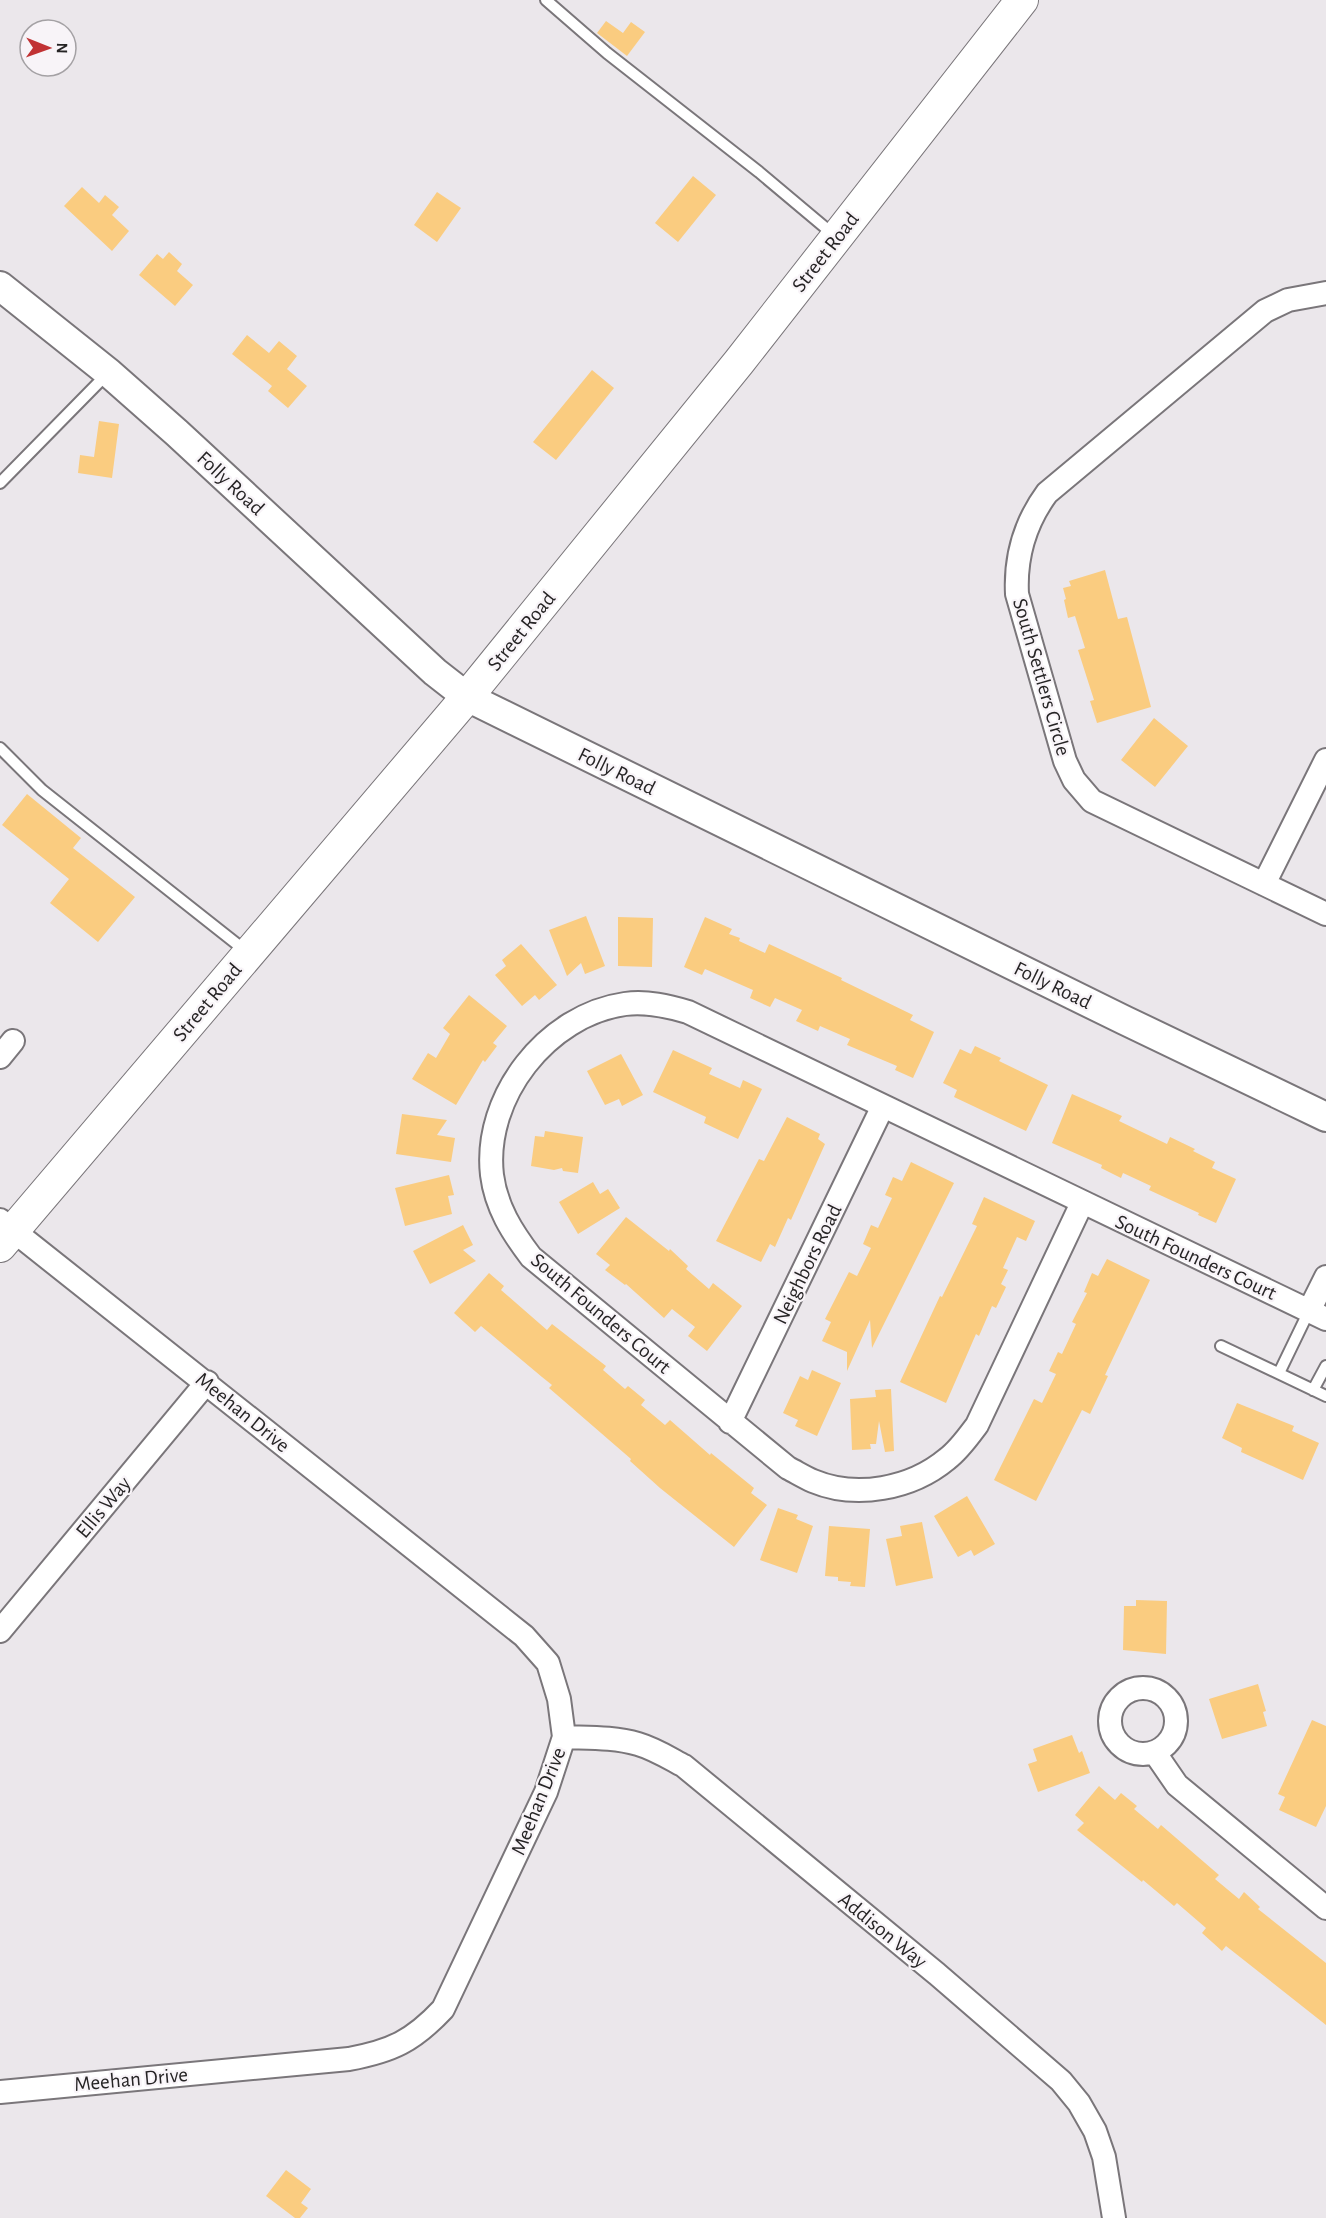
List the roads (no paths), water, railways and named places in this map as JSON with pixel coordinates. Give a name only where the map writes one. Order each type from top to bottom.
[{"type":"main road","name":"Street Road","points":[[4,1232],[249,954],[467,697],[739,362],[1022,0]]},
{"type":"street","name":"Folly Road","points":[[0,286],[108,373],[177,433],[435,672],[467,697],[1113,1015],[1326,1117]]},
{"type":"street","name":"South Settlers Circle","points":[[1326,293],[1288,300],[1265,311],[1047,493],[1026,528],[1016,573],[1017,594],[1065,761],[1074,780],[1092,801],[1326,914]]},
{"type":"street","points":[[1264,884],[1326,760]]},
{"type":"street","name":"South Founders Court","points":[[1082,1203],[977,1425],[960,1447],[946,1460],[923,1475],[905,1483],[878,1489],[850,1490],[813,1481],[788,1468],[531,1257],[513,1233],[500,1206],[491,1157],[500,1108],[508,1090],[525,1065],[553,1038],[575,1021],[600,1010],[626,1004],[654,1004],[688,1012],[1318,1315]]},
{"type":"street","name":"Neighbors Road","points":[[730,1422],[883,1106]]},
{"type":"street","name":"Meehan Drive","points":[[0,2092],[349,2059],[393,2049],[424,2030],[443,2009],[546,1792],[564,1737],[559,1699],[548,1663],[524,1636],[207,1382],[4,1232]]},
{"type":"street","points":[[1318,1315],[1326,1277]]},
{"type":"street","name":"Ellis Way","points":[[0,1631],[207,1382]]},
{"type":"street","name":"Addison Way","points":[[564,1737],[618,1740],[639,1744],[684,1766],[937,1974],[1061,2081],[1079,2103],[1095,2130],[1104,2157],[1114,2218]]},
{"type":"street","points":[[1155,1753],[1177,1785],[1325,1906]]},
{"type":"lane","points":[[546,0],[607,53],[759,172],[837,237]]},
{"type":"lane","points":[[0,483],[108,373]]},
{"type":"lane","points":[[0,748],[42,790],[249,954]]},
{"type":"lane","points":[[1279,1373],[1318,1315]]},
{"type":"lane","points":[[1221,1346],[1326,1396]]},
{"type":"lane","points":[[1313,1390],[1326,1366]]}]
